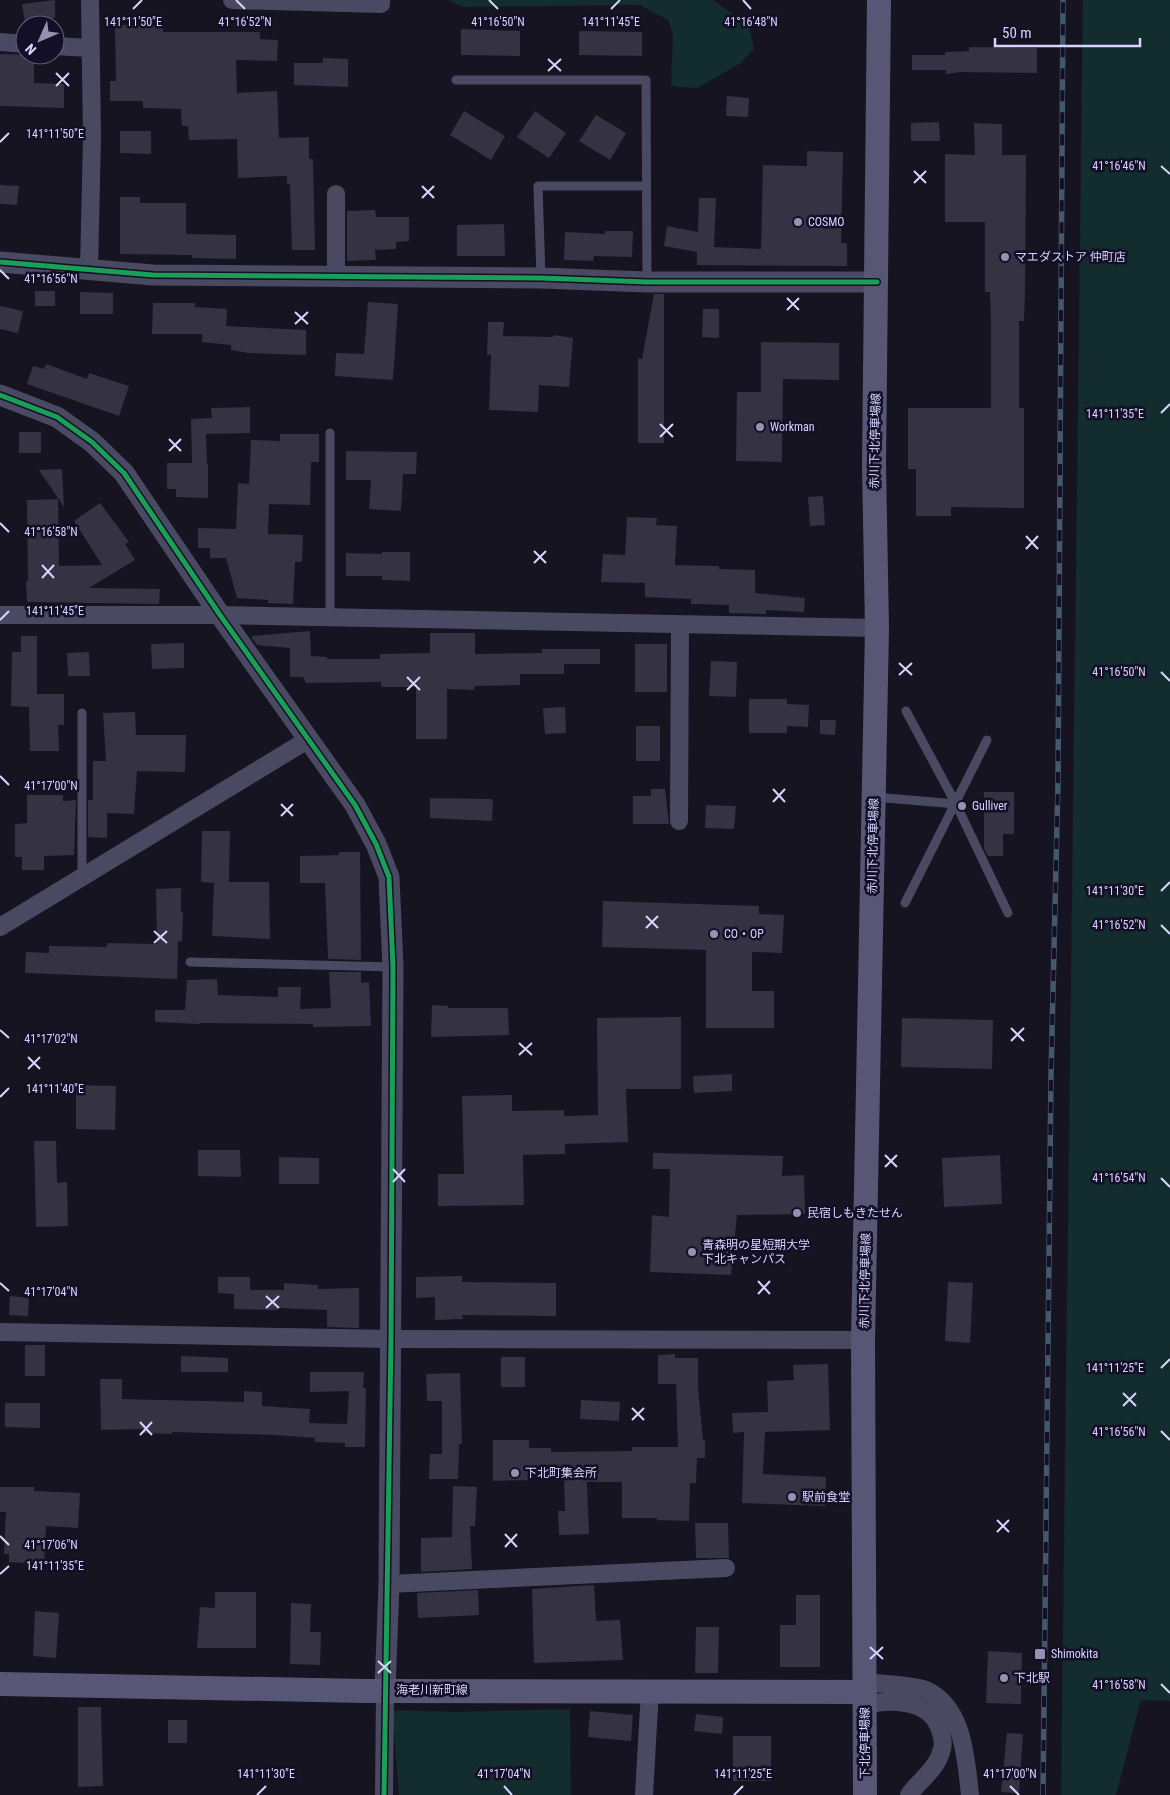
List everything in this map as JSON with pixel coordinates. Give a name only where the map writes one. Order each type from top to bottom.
[{"type":"main road","name":"赤川下北停車場線","points":[[865,1693],[864,1340],[877,628],[874,465],[879,0]]},
{"type":"main road","name":"海老川新町線","points":[[0,1684],[385,1690],[650,1690],[865,1693]]},
{"type":"main road","name":"下北停車場線","points":[[865,1693],[865,1795]]},
{"type":"street","points":[[89,270],[92,137],[89,48],[90,0]]},
{"type":"street","points":[[232,0],[381,4],[381,0]]},
{"type":"street","points":[[0,42],[15,43]]},
{"type":"street","points":[[65,47],[89,48]]},
{"type":"street","points":[[336,194],[336,276]]},
{"type":"street","points":[[0,262],[153,275],[541,278],[647,282],[877,282]]},
{"type":"street","points":[[0,395],[57,417],[92,442],[124,473],[220,614],[355,805],[376,844],[389,877],[393,967],[391,1339],[389,1584],[384,1795]]},
{"type":"street","points":[[0,615],[220,614],[877,628]]},
{"type":"street","points":[[679,821],[680,625]]},
{"type":"street","points":[[0,927],[309,739]]},
{"type":"street","points":[[0,1332],[391,1339],[864,1340]]},
{"type":"street","points":[[389,1584],[726,1568]]},
{"type":"street","points":[[644,1795],[650,1690]]},
{"type":"street","points":[[865,1693],[926,1690],[945,1705],[960,1732],[967,1764],[970,1795]]},
{"type":"street","points":[[865,1693],[884,1701],[913,1705],[930,1712],[938,1721],[943,1748],[932,1771],[909,1795]]},
{"type":"lane","points":[[456,80],[646,80],[647,282]]},
{"type":"lane","points":[[541,278],[538,186],[646,186]]},
{"type":"lane","points":[[330,433],[330,617]]},
{"type":"lane","points":[[906,711],[956,804],[1008,914]]},
{"type":"lane","points":[[82,713],[82,877]]},
{"type":"lane","points":[[905,903],[987,740]]},
{"type":"lane","points":[[873,797],[956,804]]},
{"type":"lane","points":[[190,962],[393,967]]},
{"type":"green space","points":[[448,0],[713,0],[749,26],[754,49],[741,63],[697,88],[671,86],[673,35],[668,20],[640,5],[463,7]]},
{"type":"green space","points":[[1083,0],[1170,0],[1170,1701],[1141,1700],[1116,1795],[1061,1795]]},
{"type":"green space","points":[[570,1709],[571,1795],[399,1795],[392,1710],[452,1712]]},
{"type":"building","points":[[55,0],[55,15],[24,15],[22,4]]},
{"type":"building","points":[[115,25],[163,25],[163,32],[260,32],[260,39],[278,40],[277,61],[236,60],[237,93],[277,91],[279,138],[309,137],[309,159],[313,159],[315,250],[292,250],[290,184],[287,184],[287,176],[238,178],[237,139],[189,140],[188,126],[182,126],[181,109],[143,108],[143,101],[110,101],[110,81],[116,81]]},
{"type":"building","points":[[461,29],[520,31],[520,56],[461,55]]},
{"type":"building","points":[[579,31],[642,32],[642,56],[579,55]]},
{"type":"building","points":[[969,47],[1037,48],[1037,73],[961,72],[946,74],[946,70],[912,70],[912,55],[945,55],[945,52],[969,51]]},
{"type":"building","points":[[0,54],[15,54],[15,65],[34,65],[34,83],[64,84],[64,108],[0,106]]},
{"type":"building","points":[[323,58],[348,59],[348,87],[294,85],[294,63],[323,63]]},
{"type":"building","points":[[727,96],[749,98],[748,117],[726,116]]},
{"type":"building","points":[[464,111],[505,136],[491,160],[450,135]]},
{"type":"building","points":[[535,111],[566,133],[549,158],[517,137]]},
{"type":"building","points":[[596,115],[626,133],[610,160],[579,141]]},
{"type":"building","points":[[939,122],[940,141],[911,141],[911,123]]},
{"type":"building","points":[[974,123],[1002,124],[1002,155],[1026,155],[1024,321],[1019,321],[1019,408],[1024,408],[1024,508],[951,507],[951,516],[916,516],[916,469],[908,469],[908,408],[991,408],[991,321],[990,292],[985,292],[985,222],[945,222],[945,154],[975,155]]},
{"type":"building","points":[[120,131],[151,131],[151,154],[120,153]]},
{"type":"building","points":[[807,151],[843,152],[841,243],[847,243],[847,266],[697,265],[697,252],[664,246],[667,226],[698,232],[699,198],[716,198],[714,247],[761,249],[763,165],[807,166]]},
{"type":"building","points":[[0,185],[19,186],[17,205],[0,204]]},
{"type":"building","points":[[120,197],[140,197],[140,203],[186,203],[186,234],[236,235],[236,259],[192,258],[192,255],[120,254]]},
{"type":"building","points":[[375,210],[376,217],[409,217],[409,241],[396,242],[396,249],[375,250],[376,260],[347,261],[347,211]]},
{"type":"building","points":[[504,224],[505,256],[457,256],[457,225]]},
{"type":"building","points":[[605,231],[633,231],[632,257],[594,256],[593,261],[564,260],[565,232],[605,234]]},
{"type":"building","points":[[35,291],[55,291],[55,306],[35,306]]},
{"type":"building","points":[[80,292],[113,293],[113,314],[80,314]]},
{"type":"building","points":[[654,294],[664,294],[664,443],[638,443],[638,358],[642,359]]},
{"type":"building","points":[[368,302],[398,304],[393,380],[335,376],[336,353],[364,354]]},
{"type":"building","points":[[153,303],[195,303],[195,307],[227,309],[226,326],[306,330],[306,355],[248,353],[231,350],[231,345],[202,342],[202,334],[152,334]]},
{"type":"building","points":[[0,306],[23,311],[18,333],[0,329]]},
{"type":"building","points":[[703,309],[719,309],[719,338],[702,337]]},
{"type":"building","points":[[488,322],[504,322],[503,336],[553,337],[554,335],[573,338],[569,387],[539,385],[538,412],[489,410],[491,355],[487,355]]},
{"type":"building","points":[[761,342],[839,343],[839,380],[783,379],[782,462],[736,461],[737,392],[761,392]]},
{"type":"building","points":[[46,364],[87,379],[89,373],[129,386],[119,416],[27,384],[33,366],[44,369]]},
{"type":"building","points":[[250,407],[250,433],[206,434],[208,498],[176,497],[176,489],[167,489],[167,463],[192,463],[191,419],[212,418],[211,408]]},
{"type":"building","points":[[19,432],[41,432],[41,453],[19,453]]},
{"type":"building","points":[[280,434],[319,434],[319,462],[311,462],[310,505],[269,504],[268,534],[303,535],[302,562],[295,562],[293,604],[268,603],[268,600],[237,598],[226,558],[210,558],[210,548],[198,548],[198,528],[236,529],[238,483],[249,484],[251,440],[280,441]]},
{"type":"building","points":[[346,451],[417,452],[416,474],[403,474],[401,511],[369,509],[371,480],[346,480]]},
{"type":"building","points":[[62,469],[64,507],[39,470]]},
{"type":"building","points":[[823,496],[825,525],[810,526],[808,497]]},
{"type":"building","points":[[58,499],[59,566],[102,565],[74,521],[100,503],[129,542],[125,544],[135,560],[89,588],[160,589],[159,604],[27,602],[27,500]]},
{"type":"building","points":[[627,517],[657,518],[656,525],[677,526],[675,565],[719,566],[719,569],[755,570],[755,593],[805,598],[804,612],[766,610],[766,614],[729,613],[729,605],[691,604],[691,599],[645,597],[645,583],[601,582],[603,554],[625,555]]},
{"type":"building","points":[[382,552],[410,552],[410,581],[382,580],[382,576],[346,576],[346,553],[382,554]]},
{"type":"building","points":[[310,631],[311,656],[327,657],[327,659],[380,659],[380,654],[430,653],[430,633],[475,633],[475,654],[542,653],[542,649],[600,649],[600,664],[564,664],[564,674],[520,674],[520,685],[475,686],[474,690],[447,689],[447,739],[416,739],[416,687],[381,687],[381,682],[306,683],[303,677],[290,677],[290,648],[257,645],[252,638],[252,636]]},
{"type":"building","points":[[21,636],[37,636],[37,694],[64,694],[64,725],[58,725],[59,751],[30,751],[29,707],[11,706],[12,652],[21,652]]},
{"type":"building","points":[[184,643],[184,668],[152,669],[151,644]]},
{"type":"building","points":[[635,644],[667,644],[667,692],[635,692]]},
{"type":"building","points":[[89,652],[90,676],[68,676],[67,653]]},
{"type":"building","points":[[711,661],[737,662],[736,697],[709,696]]},
{"type":"building","points":[[749,699],[787,699],[787,704],[809,705],[808,727],[787,726],[787,733],[749,733]]},
{"type":"building","points":[[565,707],[566,733],[545,734],[543,708]]},
{"type":"building","points":[[135,712],[136,735],[186,735],[185,772],[137,771],[134,814],[107,813],[107,838],[88,837],[88,800],[93,800],[93,761],[106,761],[103,713]]},
{"type":"building","points":[[820,720],[836,720],[835,735],[820,734]]},
{"type":"building","points":[[636,726],[660,726],[660,761],[636,761]]},
{"type":"building","points":[[651,789],[665,789],[669,824],[633,824],[633,796],[651,796]]},
{"type":"building","points":[[984,792],[1014,792],[1014,834],[1003,834],[1003,856],[988,856],[984,848]]},
{"type":"building","points":[[27,795],[63,795],[63,801],[76,800],[74,855],[44,856],[44,870],[22,870],[22,857],[15,857],[15,824],[27,823]]},
{"type":"building","points":[[430,798],[491,799],[493,801],[492,821],[430,818]]},
{"type":"building","points":[[706,805],[736,806],[734,829],[705,828]]},
{"type":"building","points":[[202,831],[230,831],[229,882],[269,882],[270,939],[212,936],[214,883],[201,882]]},
{"type":"building","points":[[339,852],[360,852],[361,960],[328,959],[325,883],[300,883],[300,856],[339,855]]},
{"type":"building","points":[[181,888],[181,912],[183,912],[182,942],[178,941],[177,979],[25,973],[26,952],[49,953],[49,946],[107,947],[107,943],[157,944],[156,889]]},
{"type":"building","points":[[603,901],[759,906],[759,914],[784,915],[782,953],[752,952],[752,991],[774,991],[774,1028],[706,1028],[706,950],[602,947]]},
{"type":"building","points":[[329,972],[361,972],[361,983],[369,982],[371,1026],[313,1027],[313,1024],[155,1022],[155,1010],[185,1010],[187,980],[217,979],[218,995],[278,997],[278,987],[301,987],[300,1009],[331,1008]]},
{"type":"building","points":[[432,1005],[448,1006],[448,1008],[508,1008],[509,1035],[431,1037]]},
{"type":"building","points":[[681,1017],[681,1089],[626,1089],[628,1142],[565,1144],[565,1154],[523,1155],[524,1205],[438,1206],[438,1174],[464,1174],[462,1096],[512,1095],[512,1111],[564,1110],[564,1116],[598,1115],[597,1018]]},
{"type":"building","points":[[902,1018],[993,1020],[992,1069],[901,1067]]},
{"type":"building","points":[[732,1074],[732,1091],[694,1093],[693,1076]]},
{"type":"building","points":[[76,1085],[116,1086],[115,1130],[76,1129]]},
{"type":"building","points":[[34,1141],[56,1141],[57,1183],[67,1182],[68,1226],[36,1227]]},
{"type":"building","points":[[198,1150],[240,1150],[241,1177],[198,1176]]},
{"type":"building","points":[[653,1153],[783,1156],[782,1176],[804,1175],[805,1214],[737,1215],[731,1275],[650,1272],[652,1215],[669,1217],[670,1169],[653,1169]]},
{"type":"building","points":[[1000,1155],[1002,1204],[944,1207],[942,1158]]},
{"type":"building","points":[[279,1157],[319,1158],[319,1184],[279,1184]]},
{"type":"building","points":[[462,1276],[462,1282],[556,1283],[556,1316],[462,1315],[463,1319],[435,1320],[435,1297],[416,1298],[416,1277]]},
{"type":"building","points":[[218,1277],[250,1277],[250,1290],[284,1290],[284,1283],[318,1285],[318,1289],[359,1288],[359,1328],[327,1327],[327,1310],[234,1309],[234,1294],[218,1293]]},
{"type":"building","points":[[948,1282],[973,1283],[970,1343],[945,1341]]},
{"type":"building","points":[[10,1296],[29,1298],[28,1316],[9,1315]]},
{"type":"building","points":[[25,1345],[45,1345],[45,1376],[25,1376]]},
{"type":"building","points":[[675,1354],[675,1358],[698,1358],[698,1388],[703,1440],[705,1440],[705,1458],[697,1458],[696,1483],[690,1483],[689,1521],[657,1520],[657,1518],[622,1518],[622,1482],[587,1482],[589,1534],[559,1535],[558,1511],[565,1511],[564,1476],[530,1476],[530,1480],[493,1481],[493,1440],[529,1440],[529,1448],[551,1448],[551,1452],[632,1451],[632,1447],[678,1447],[676,1384],[658,1384],[658,1355]]},
{"type":"building","points":[[181,1356],[228,1358],[228,1372],[181,1372]]},
{"type":"building","points":[[501,1357],[525,1357],[525,1387],[501,1387]]},
{"type":"building","points":[[828,1364],[830,1430],[765,1432],[763,1474],[826,1477],[825,1506],[742,1503],[744,1432],[733,1433],[732,1413],[768,1412],[767,1381],[794,1380],[793,1365]]},
{"type":"building","points":[[310,1372],[364,1372],[363,1388],[366,1388],[365,1447],[345,1447],[345,1443],[315,1442],[315,1438],[276,1435],[143,1433],[143,1429],[101,1430],[100,1379],[122,1379],[122,1399],[244,1402],[244,1391],[262,1392],[262,1406],[310,1409],[309,1423],[347,1424],[349,1391],[310,1392]]},
{"type":"building","points":[[460,1373],[462,1444],[459,1444],[458,1479],[429,1479],[430,1454],[442,1454],[442,1401],[427,1401],[426,1374]]},
{"type":"building","points":[[581,1400],[620,1402],[619,1421],[580,1419]]},
{"type":"building","points":[[5,1403],[40,1403],[40,1428],[5,1427]]},
{"type":"building","points":[[453,1486],[477,1487],[475,1526],[470,1526],[472,1569],[421,1572],[421,1538],[452,1537]]},
{"type":"building","points":[[0,1487],[34,1487],[34,1491],[80,1493],[78,1528],[46,1526],[44,1564],[9,1562],[9,1554],[4,1554],[6,1512],[0,1512]]},
{"type":"building","points":[[695,1523],[728,1523],[729,1558],[696,1558]]},
{"type":"building","points":[[594,1585],[596,1621],[620,1620],[623,1660],[534,1663],[532,1589]]},
{"type":"building","points":[[478,1590],[479,1615],[418,1618],[417,1593]]},
{"type":"building","points":[[215,1592],[256,1592],[256,1648],[197,1648],[200,1607],[215,1608]]},
{"type":"building","points":[[796,1595],[820,1595],[820,1667],[780,1667],[780,1625],[796,1625]]},
{"type":"building","points":[[291,1603],[311,1604],[310,1632],[321,1632],[320,1665],[290,1664]]},
{"type":"building","points":[[35,1611],[59,1613],[56,1658],[33,1656]]},
{"type":"building","points":[[696,1627],[719,1627],[718,1673],[695,1673]]},
{"type":"building","name":"下北駅","points":[[988,1651],[1022,1653],[1021,1704],[986,1703]]},
{"type":"building","points":[[78,1707],[101,1707],[103,1786],[78,1787]]},
{"type":"building","points":[[590,1711],[633,1715],[631,1741],[588,1737]]},
{"type":"building","points":[[696,1714],[723,1717],[722,1734],[694,1731]]},
{"type":"building","points":[[168,1720],[187,1720],[187,1743],[168,1743]]},
{"type":"building","points":[[1007,1733],[1023,1734],[1019,1793],[1001,1792]]},
{"type":"building","points":[[733,1736],[771,1736],[771,1781],[733,1781]]},
{"type":"railway","points":[[1043,1795],[1051,1076],[1058,782],[1063,0]]},
{"type":"cycle path","points":[[0,262],[153,275],[541,278],[647,282],[877,282]]},
{"type":"cycle path","points":[[0,395],[57,417],[92,442],[124,473],[220,615],[355,805],[376,844],[389,877],[393,967],[391,1339],[384,1795]]},
{"type":"place","name":"COSMO","points":[[798,222]]},
{"type":"place","name":"マエダストア 仲町店","points":[[1005,257]]},
{"type":"place","name":"Workman","points":[[760,427]]},
{"type":"place","name":"Gulliver","points":[[962,806]]},
{"type":"place","name":"CO・OP","points":[[714,934]]},
{"type":"place","name":"民宿しもきたせん","points":[[797,1213]]},
{"type":"place","name":"青森明の星短期大学 下北キャンパス","points":[[692,1252]]},
{"type":"place","name":"下北町集会所","points":[[515,1473]]},
{"type":"place","name":"駅前食堂","points":[[792,1497]]},
{"type":"place","name":"Shimokita","points":[[1040,1654]]},
{"type":"place","name":"下北駅","points":[[1004,1678]]}]
